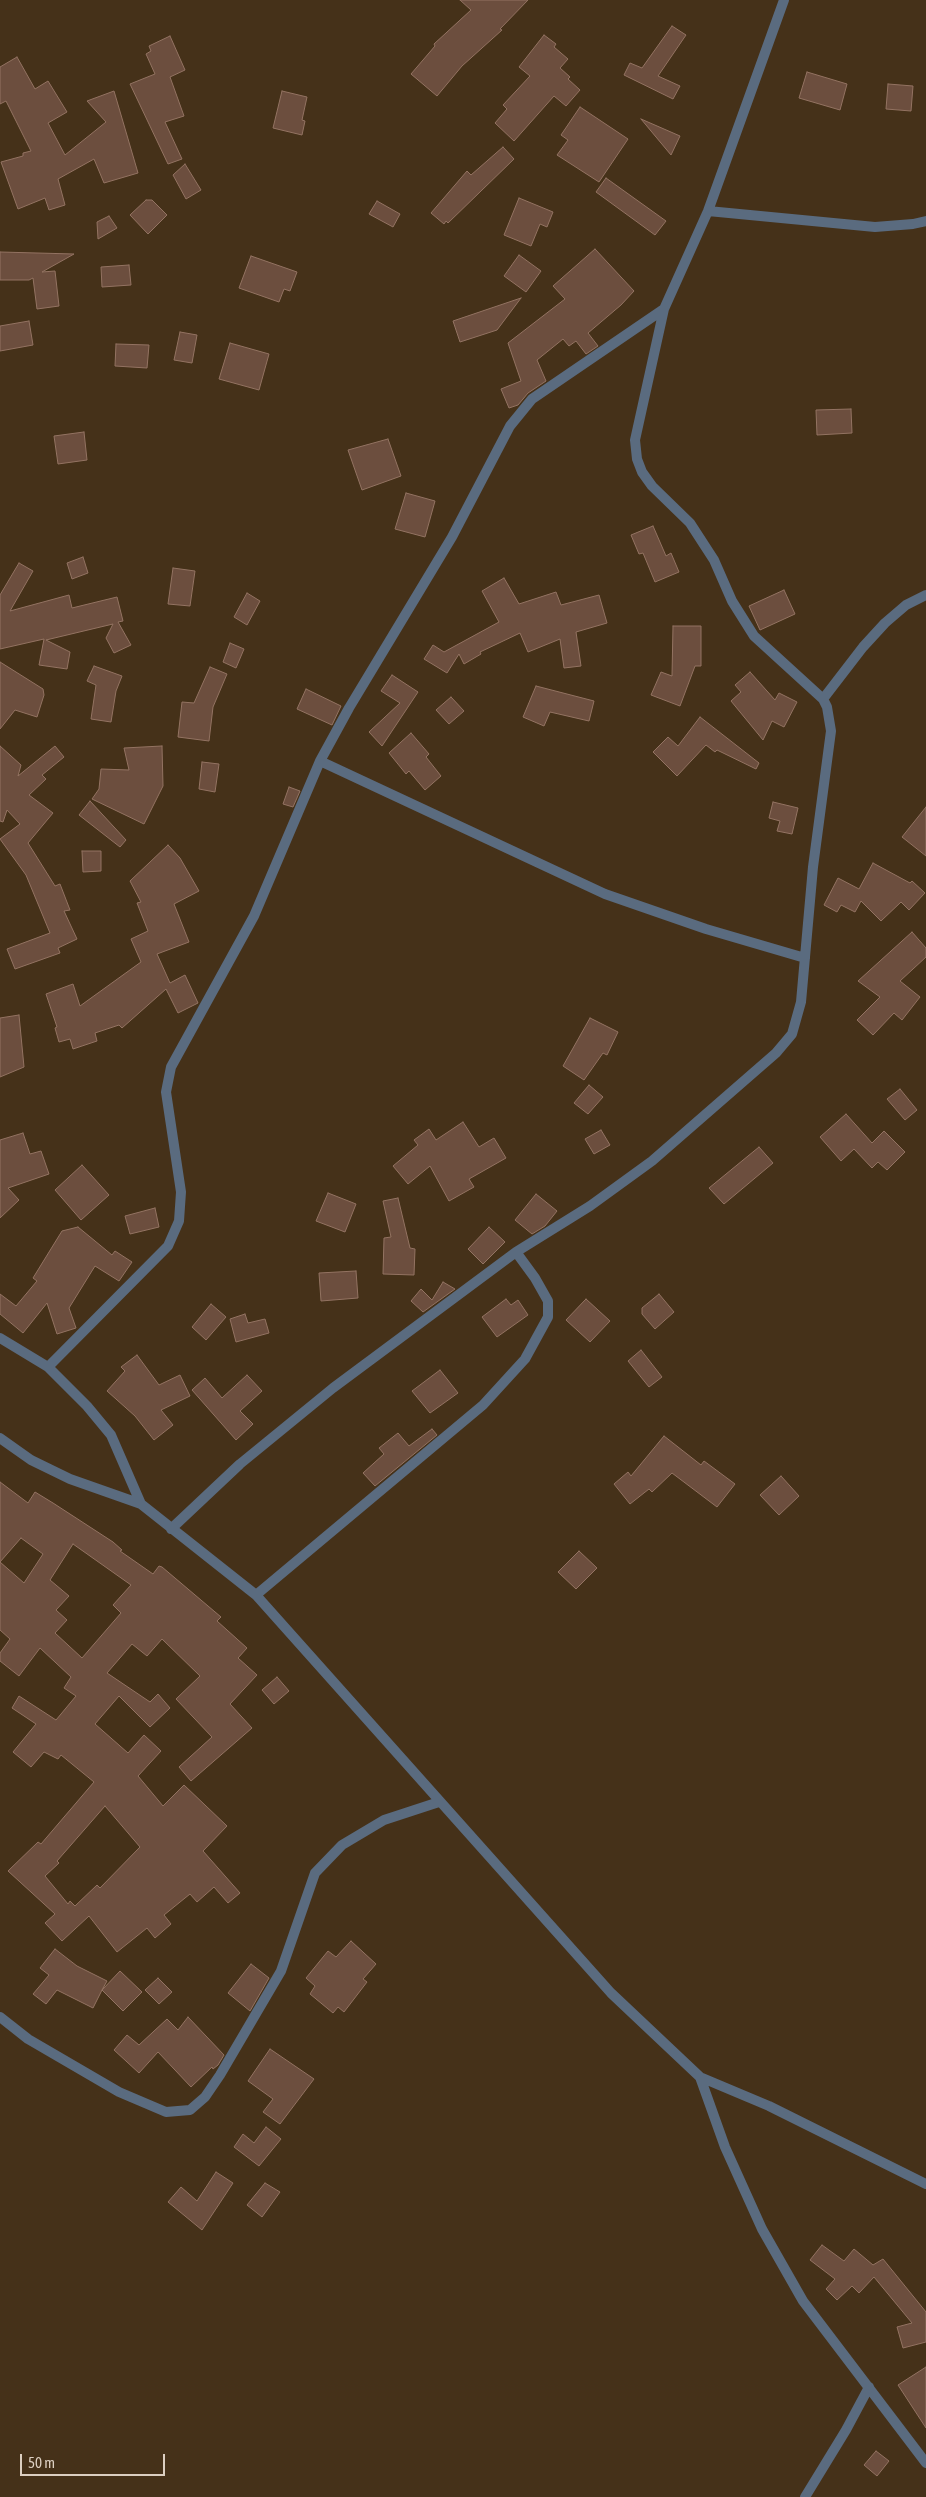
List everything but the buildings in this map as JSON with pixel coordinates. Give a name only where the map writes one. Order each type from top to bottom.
[{"type":"street","points":[[170,1529],[240,1464],[333,1388],[516,1252],[590,1206],[652,1161],[776,1054],[792,1034],[801,1002],[813,867],[831,732],[830,716],[824,699],[754,636],[732,601],[714,560],[690,523],[652,486],[642,472],[635,440],[664,309],[708,211],[784,0]]},
{"type":"street","points":[[708,211],[866,226],[914,224],[926,221]]},
{"type":"street","points":[[48,1367],[168,1246],[179,1221],[181,1192],[166,1092],[171,1067],[254,916],[320,761],[349,708],[452,537],[519,413],[532,399],[664,309]]},
{"type":"street","points":[[824,699],[863,647],[885,623],[906,604],[926,594]]},
{"type":"street","points":[[320,761],[605,894],[706,929],[805,958]]},
{"type":"street","points":[[256,1595],[483,1405],[525,1359],[548,1317],[548,1301],[535,1278],[516,1252]]},
{"type":"street","points":[[0,1338],[48,1367],[87,1406],[110,1435],[141,1504]]},
{"type":"street","points":[[0,1438],[31,1460],[70,1479],[141,1504],[170,1529],[256,1595],[611,1993],[700,2077],[769,2106],[926,2184]]},
{"type":"street","points":[[0,2017],[28,2040],[119,2092],[166,2112],[190,2110],[205,2096],[220,2075],[281,1971],[315,1873],[342,1845],[384,1820],[439,1802]]},
{"type":"street","points":[[700,2077],[725,2147],[762,2228],[803,2301],[926,2463]]},
{"type":"street","points":[[805,2497],[846,2430],[869,2387]]}]
